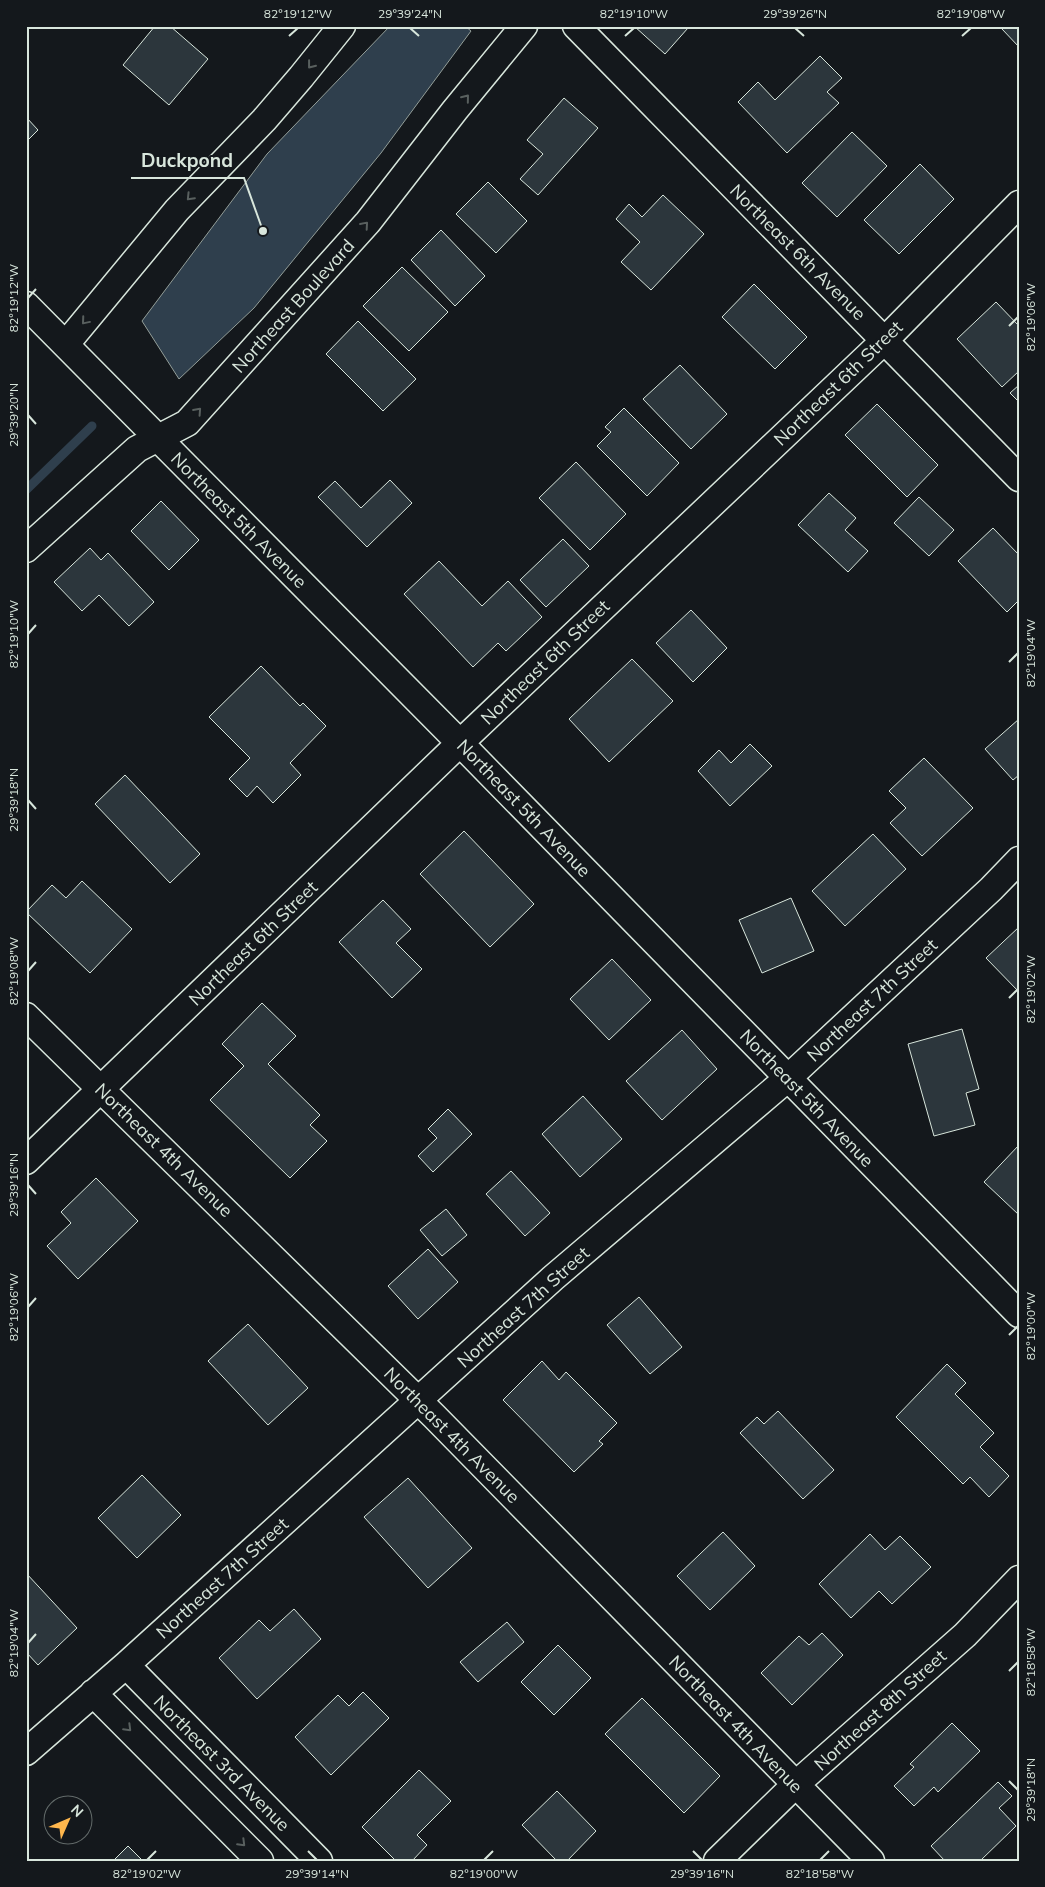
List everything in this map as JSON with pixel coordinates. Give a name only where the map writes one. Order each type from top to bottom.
[{"type":"street","points":[[66,344],[177,210],[264,120],[342,26]]},
{"type":"street","name":"Northeast Boulevard","points":[[26,549],[137,449],[187,423],[368,222],[455,110],[524,26]]},
{"type":"street","name":"Northeast 6th Avenue","points":[[576,26],[1019,478]]},
{"type":"street","name":"Northeast 6th Street","points":[[26,1161],[460,743],[885,340],[1019,204]]},
{"type":"street","name":"Northeast 5th Avenue","points":[[26,305],[460,743],[1019,1314]]},
{"type":"street","name":"Northeast 7th Street","points":[[26,1752],[126,1665],[553,1278],[788,1078],[991,889],[1019,860]]},
{"type":"street","name":"Northeast 4th Avenue","points":[[26,1016],[419,1401],[871,1861]]},
{"type":"street","name":"Northeast 8th Street","points":[[717,1861],[796,1785],[965,1635],[1019,1579]]},
{"type":"street","name":"Northeast 3rd Avenue","points":[[126,1665],[319,1861]]},
{"type":"street","points":[[93,1693],[260,1861]]},
{"type":"water","points":[[390,26],[465,26],[471,31],[381,153],[254,308],[179,379],[142,321],[267,154]]},
{"type":"building","points":[[155,26],[170,26],[208,59],[169,105],[123,65]]},
{"type":"building","points":[[634,26],[685,26],[688,28],[665,54]]},
{"type":"building","points":[[1005,26],[1019,26],[1019,47],[1002,29]]},
{"type":"building","points":[[820,56],[842,78],[827,92],[839,103],[787,153],[738,102],[758,82],[775,100]]},
{"type":"building","points":[[564,98],[598,128],[538,195],[520,179],[543,154],[527,140]]},
{"type":"building","points":[[26,117],[38,130],[26,142]]},
{"type":"building","points":[[852,132],[887,166],[837,217],[802,183]]},
{"type":"building","points":[[920,164],[954,199],[899,254],[864,220]]},
{"type":"building","points":[[488,182],[527,221],[496,253],[456,214]]},
{"type":"building","points":[[663,195],[704,234],[651,290],[621,262],[640,242],[616,219],[629,204],[642,217]]},
{"type":"building","points":[[441,230],[485,276],[455,306],[411,260]]},
{"type":"building","points":[[402,267],[448,312],[409,351],[363,306]]},
{"type":"building","points":[[754,284],[807,337],[775,369],[722,317]]},
{"type":"building","points":[[996,302],[1019,326],[1019,371],[1002,387],[957,339]]},
{"type":"building","points":[[358,321],[416,379],[383,411],[326,354]]},
{"type":"building","points":[[680,365],[727,414],[691,449],[643,399]]},
{"type":"building","points":[[1019,385],[1019,402],[1010,393]]},
{"type":"building","points":[[877,404],[938,465],[907,497],[845,435]]},
{"type":"building","points":[[624,408],[679,463],[647,496],[597,446],[611,432],[605,427]]},
{"type":"building","points":[[576,462],[626,514],[590,550],[539,498]]},
{"type":"building","points":[[390,480],[412,503],[367,547],[318,497],[335,481],[361,508]]},
{"type":"building","points":[[829,493],[856,518],[845,530],[868,551],[848,572],[798,525]]},
{"type":"building","points":[[919,497],[954,530],[929,556],[894,523]]},
{"type":"building","points":[[161,501],[199,540],[169,570],[131,531]]},
{"type":"building","points":[[993,528],[1019,555],[1019,600],[1007,612],[958,561]]},
{"type":"building","points":[[563,539],[589,566],[546,607],[520,580]]},
{"type":"building","points":[[90,548],[101,560],[108,553],[154,602],[129,626],[99,595],[82,611],[54,582]]},
{"type":"building","points":[[439,561],[482,606],[508,581],[542,617],[506,651],[498,643],[473,667],[404,594]]},
{"type":"building","points":[[691,610],[727,648],[693,682],[656,643]]},
{"type":"building","points":[[632,659],[673,701],[609,762],[569,719]]},
{"type":"building","points":[[261,666],[300,706],[303,703],[326,726],[290,763],[301,775],[273,803],[257,786],[247,797],[229,779],[250,758],[209,717]]},
{"type":"building","points":[[1019,719],[1019,775],[1013,780],[985,749]]},
{"type":"building","points":[[750,744],[772,766],[730,806],[698,771],[719,750],[731,763]]},
{"type":"building","points":[[924,758],[973,808],[922,856],[890,823],[906,808],[889,791]]},
{"type":"building","points":[[125,775],[200,854],[170,883],[95,804]]},
{"type":"building","points":[[464,831],[534,904],[490,947],[420,874]]},
{"type":"building","points":[[873,834],[906,869],[845,926],[812,891]]},
{"type":"building","points":[[82,881],[132,929],[90,973],[26,912],[52,885],[66,898]]},
{"type":"building","points":[[791,898],[814,951],[762,973],[739,920]]},
{"type":"building","points":[[383,900],[411,929],[396,943],[422,969],[392,998],[339,942]]},
{"type":"building","points":[[1019,927],[1019,992],[986,958]]},
{"type":"building","points":[[612,959],[651,1000],[609,1040],[570,999]]},
{"type":"building","points":[[262,1003],[296,1036],[268,1064],[320,1115],[310,1125],[327,1141],[290,1178],[210,1100],[244,1066],[222,1044]]},
{"type":"building","points":[[962,1029],[979,1089],[966,1093],[975,1125],[934,1136],[908,1044]]},
{"type":"building","points":[[682,1030],[717,1069],[662,1120],[626,1081]]},
{"type":"building","points":[[583,1096],[622,1139],[580,1177],[542,1134]]},
{"type":"building","points":[[448,1109],[472,1134],[433,1172],[418,1156],[437,1138],[428,1129]]},
{"type":"building","points":[[1019,1145],[1019,1215],[984,1182]]},
{"type":"building","points":[[511,1171],[550,1213],[525,1236],[486,1194]]},
{"type":"building","points":[[96,1178],[138,1221],[78,1279],[47,1246],[71,1223],[61,1212]]},
{"type":"building","points":[[446,1209],[467,1235],[442,1256],[420,1230]]},
{"type":"building","points":[[428,1249],[458,1282],[418,1319],[388,1286]]},
{"type":"building","points":[[639,1297],[682,1347],[650,1374],[607,1325]]},
{"type":"building","points":[[248,1324],[308,1388],[268,1425],[208,1361]]},
{"type":"building","points":[[542,1361],[559,1380],[566,1372],[617,1423],[599,1441],[603,1444],[574,1472],[503,1400]]},
{"type":"building","points":[[947,1364],[966,1383],[955,1394],[994,1433],[980,1447],[1009,1476],[989,1497],[970,1477],[963,1484],[896,1417]]},
{"type":"building","points":[[778,1411],[834,1470],[803,1499],[740,1433],[757,1417],[764,1424]]},
{"type":"building","points":[[142,1475],[181,1515],[137,1558],[98,1518]]},
{"type":"building","points":[[408,1478],[472,1548],[428,1588],[364,1517]]},
{"type":"building","points":[[723,1532],[755,1566],[710,1610],[677,1576]]},
{"type":"building","points":[[870,1534],[885,1550],[900,1536],[931,1567],[892,1604],[879,1591],[851,1618],[819,1584]]},
{"type":"building","points":[[26,1573],[77,1628],[38,1665],[26,1652]]},
{"type":"building","points":[[294,1609],[321,1639],[257,1699],[219,1658],[259,1620],[270,1631]]},
{"type":"building","points":[[507,1622],[524,1642],[478,1682],[460,1662]]},
{"type":"building","points":[[822,1633],[843,1655],[792,1705],[761,1673],[799,1636],[809,1645]]},
{"type":"building","points":[[558,1645],[591,1678],[554,1715],[521,1682]]},
{"type":"building","points":[[363,1692],[389,1718],[331,1775],[295,1737],[338,1695],[349,1706]]},
{"type":"building","points":[[642,1698],[720,1776],[684,1813],[605,1734]]},
{"type":"building","points":[[952,1723],[980,1751],[938,1792],[934,1787],[914,1806],[894,1786],[914,1767],[910,1764]]},
{"type":"building","points":[[419,1770],[451,1801],[417,1835],[427,1845],[412,1861],[396,1861],[362,1827]]},
{"type":"building","points":[[998,1782],[1012,1796],[999,1808],[1016,1826],[980,1861],[945,1861],[931,1846]]},
{"type":"building","points":[[557,1791],[596,1831],[567,1861],[557,1861],[522,1825]]},
{"type":"building","points":[[128,1846],[143,1861],[113,1861]]},
{"type":"waterway","points":[[26,490],[92,426]]},
{"type":"place","name":"Duckpond","points":[[263,231]]}]
